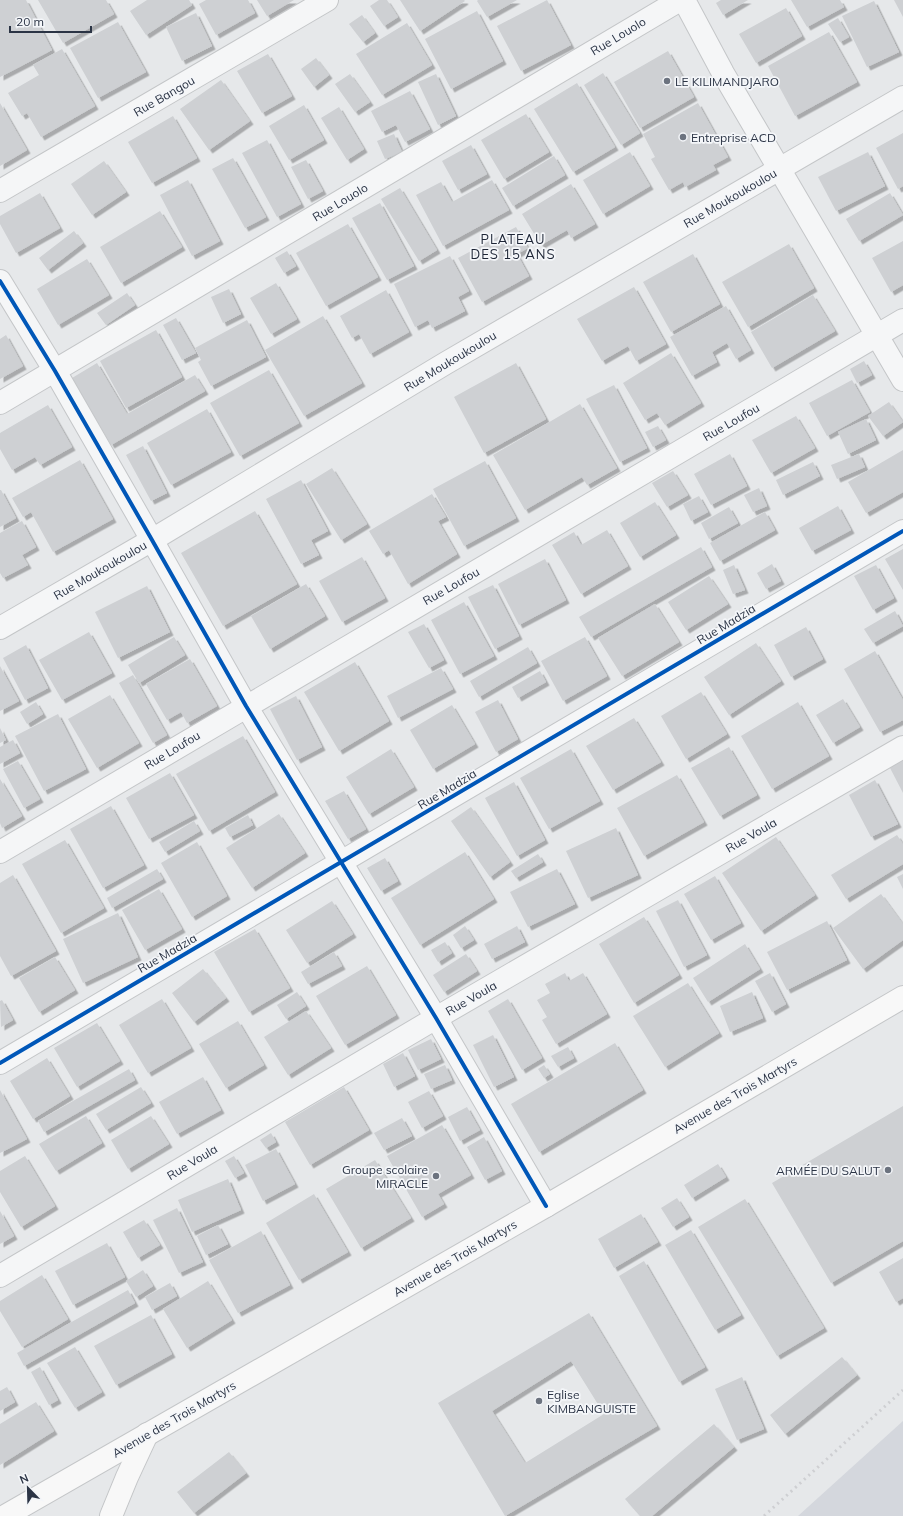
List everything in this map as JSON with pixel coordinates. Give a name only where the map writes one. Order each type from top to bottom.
[{"type":"main road","name":"Avenue des Trois Martyrs","points":[[5,1516],[546,1206],[903,997]]},
{"type":"main road","points":[[112,1516],[127,1477],[147,1434]]},
{"type":"street","name":"Rue Bangou","points":[[0,191],[327,0]]},
{"type":"street","name":"Rue Louolo","points":[[0,403],[680,0]]},
{"type":"street","points":[[684,0],[723,73],[903,380]]},
{"type":"street","name":"Rue Moukoukoulou","points":[[0,628],[152,540],[446,363],[903,97]]},
{"type":"street","points":[[0,281],[55,371],[246,706],[436,1018],[546,1206]]},
{"type":"street","name":"Rue Loufou","points":[[0,852],[903,320]]},
{"type":"street","name":"Rue Madzia","points":[[0,1063],[903,531]]},
{"type":"street","name":"Rue Voula","points":[[0,1276],[436,1018],[903,747]]},
{"type":"shaded area","points":[[903,1421],[903,1516],[798,1516]]},
{"type":"building","points":[[0,0],[26,0],[52,50],[0,77]]},
{"type":"building","points":[[38,0],[106,0],[114,14],[63,43]]},
{"type":"building","points":[[147,0],[189,0],[192,5],[146,35],[130,11]]},
{"type":"building","points":[[206,0],[248,0],[255,13],[216,35],[199,4]]},
{"type":"building","points":[[257,0],[294,0],[267,16]]},
{"type":"building","points":[[379,0],[387,0],[398,17],[384,26],[370,6]]},
{"type":"building","points":[[400,0],[464,0],[465,1],[420,31]]},
{"type":"building","points":[[517,0],[487,17],[477,1]]},
{"type":"building","points":[[547,0],[571,45],[521,71],[497,26]]},
{"type":"building","points":[[721,0],[748,0],[723,15],[716,3]]},
{"type":"building","points":[[791,0],[840,0],[844,7],[807,27]]},
{"type":"building","points":[[894,0],[903,0],[903,17]]},
{"type":"building","points":[[874,1],[899,52],[867,67],[842,16]]},
{"type":"building","points":[[786,8],[802,36],[756,63],[739,34]]},
{"type":"building","points":[[477,11],[503,61],[451,89],[425,39]]},
{"type":"building","points":[[196,13],[212,46],[182,61],[166,27]]},
{"type":"building","points":[[362,15],[375,33],[363,42],[349,24]]},
{"type":"building","points":[[838,18],[849,37],[840,42],[828,24]]},
{"type":"building","points":[[118,22],[146,72],[98,98],[70,48]]},
{"type":"building","points":[[407,23],[432,65],[382,95],[356,54]]},
{"type":"building","points":[[829,32],[857,82],[795,116],[768,66]]},
{"type":"building","points":[[62,49],[95,106],[41,137],[27,113],[22,116],[8,93],[39,75],[33,65]]},
{"type":"building","points":[[668,51],[694,97],[640,128],[614,82]]},
{"type":"building","points":[[268,54],[292,96],[262,113],[237,71]]},
{"type":"building","points":[[316,58],[329,75],[314,87],[301,69]]},
{"type":"building","points":[[603,73],[640,133],[621,145],[584,85]]},
{"type":"building","points":[[350,74],[370,102],[355,112],[335,84]]},
{"type":"building","points":[[436,74],[456,116],[438,125],[418,82]]},
{"type":"building","points":[[221,80],[250,121],[209,150],[180,109]]},
{"type":"building","points":[[577,83],[615,147],[573,172],[534,109]]},
{"type":"building","points":[[410,91],[430,129],[405,142],[396,125],[382,132],[371,111]]},
{"type":"building","points":[[0,103],[27,150],[0,166]]},
{"type":"building","points":[[698,103],[728,157],[713,165],[716,170],[685,187],[683,182],[669,190],[651,159],[655,157],[643,134]]},
{"type":"building","points":[[304,105],[324,140],[289,160],[269,126]]},
{"type":"building","points":[[339,107],[364,149],[347,160],[321,118]]},
{"type":"building","points":[[526,114],[549,152],[504,179],[481,140]]},
{"type":"building","points":[[173,116],[197,158],[152,183],[128,142]]},
{"type":"building","points":[[903,133],[903,186],[898,189],[876,148]]},
{"type":"building","points":[[394,134],[402,152],[385,159],[377,141]]},
{"type":"building","points":[[267,140],[301,204],[277,217],[242,153]]},
{"type":"building","points":[[471,145],[487,174],[458,190],[442,161]]},
{"type":"building","points":[[630,152],[650,186],[603,214],[583,180]]},
{"type":"building","points":[[868,152],[885,186],[836,211],[818,177]]},
{"type":"building","points":[[554,156],[565,175],[513,206],[502,188]]},
{"type":"building","points":[[233,158],[266,217],[245,228],[212,169]]},
{"type":"building","points":[[306,160],[323,191],[308,199],[291,167]]},
{"type":"building","points":[[104,161],[126,192],[92,215],[71,184]]},
{"type":"building","points":[[188,180],[220,241],[192,256],[160,195]]},
{"type":"building","points":[[492,180],[509,210],[443,246],[416,195],[441,182],[452,202]]},
{"type":"building","points":[[571,184],[595,224],[571,238],[567,230],[541,245],[522,214]]},
{"type":"building","points":[[400,188],[437,250],[419,261],[381,199]]},
{"type":"building","points":[[40,193],[60,228],[16,253],[0,224],[0,216]]},
{"type":"building","points":[[890,193],[903,215],[859,241],[846,219]]},
{"type":"building","points":[[380,203],[414,266],[387,280],[352,218]]},
{"type":"building","points":[[160,211],[182,247],[121,283],[100,247]]},
{"type":"building","points":[[348,224],[378,277],[326,306],[296,253]]},
{"type":"building","points":[[516,227],[528,248],[517,254],[529,276],[482,302],[458,258]]},
{"type":"building","points":[[74,231],[83,243],[48,270],[39,258]]},
{"type":"building","points":[[903,241],[903,285],[891,292],[872,258]]},
{"type":"building","points":[[789,244],[814,288],[748,327],[722,282]]},
{"type":"building","points":[[287,251],[296,266],[284,273],[275,258]]},
{"type":"building","points":[[693,254],[720,304],[671,332],[643,282]]},
{"type":"building","points":[[450,256],[469,291],[458,297],[465,311],[432,328],[428,320],[415,327],[394,284]]},
{"type":"building","points":[[87,259],[109,295],[58,325],[37,289]]},
{"type":"building","points":[[276,283],[297,319],[271,334],[250,298]]},
{"type":"building","points":[[634,287],[666,344],[636,361],[628,346],[602,361],[577,319]]},
{"type":"building","points":[[229,289],[241,314],[223,323],[211,297]]},
{"type":"building","points":[[386,290],[409,332],[370,354],[359,334],[352,338],[340,316]]},
{"type":"building","points":[[127,293],[135,305],[106,325],[97,313]]},
{"type":"building","points":[[813,295],[835,331],[772,368],[751,332]]},
{"type":"building","points":[[726,306],[751,350],[736,359],[727,343],[712,352],[717,362],[692,376],[670,337]]},
{"type":"building","points":[[323,316],[362,383],[304,416],[265,350]]},
{"type":"building","points":[[176,318],[196,353],[182,360],[163,325]]},
{"type":"building","points":[[247,320],[266,357],[211,386],[198,362],[201,360],[195,348]]},
{"type":"building","points":[[156,330],[182,377],[126,408],[100,361]]},
{"type":"building","points":[[6,335],[23,366],[0,379],[0,339]]},
{"type":"building","points":[[671,353],[701,403],[665,425],[657,413],[645,420],[623,383]]},
{"type":"building","points":[[864,361],[872,375],[857,383],[850,369]]},
{"type":"building","points":[[97,363],[127,414],[195,375],[205,391],[111,445],[72,378]]},
{"type":"building","points":[[516,363],[546,419],[484,453],[454,397]]},
{"type":"building","points":[[269,370],[299,423],[240,456],[210,403]]},
{"type":"building","points":[[852,380],[870,412],[827,436],[809,403]]},
{"type":"building","points":[[614,385],[647,448],[620,462],[586,399]]},
{"type":"building","points":[[889,402],[903,422],[883,436],[868,416]]},
{"type":"building","points":[[580,404],[617,468],[587,485],[582,477],[525,510],[493,455]]},
{"type":"building","points":[[48,405],[72,447],[40,465],[35,457],[12,470],[0,449],[0,433]]},
{"type":"building","points":[[207,409],[231,452],[171,485],[147,443]]},
{"type":"building","points":[[796,416],[815,448],[771,473],[752,440]]},
{"type":"building","points":[[866,419],[876,440],[848,454],[838,432]]},
{"type":"building","points":[[658,426],[666,440],[653,447],[645,432]]},
{"type":"building","points":[[143,446],[167,493],[151,501],[126,455]]},
{"type":"building","points":[[903,450],[903,492],[866,513],[848,482]]},
{"type":"building","points":[[730,454],[747,486],[711,505],[694,474]]},
{"type":"building","points":[[859,454],[865,467],[837,479],[831,465]]},
{"type":"building","points":[[80,460],[113,519],[53,552],[31,512],[23,517],[12,498]]},
{"type":"building","points":[[485,461],[516,518],[464,546],[433,489]]},
{"type":"building","points":[[813,462],[820,476],[783,495],[776,480]]},
{"type":"building","points":[[332,468],[367,524],[341,540],[306,484]]},
{"type":"building","points":[[673,471],[688,495],[667,507],[652,483]]},
{"type":"building","points":[[301,480],[328,531],[311,540],[319,555],[301,564],[266,499]]},
{"type":"building","points":[[759,488],[767,506],[753,512],[744,495]]},
{"type":"building","points":[[0,490],[16,518],[0,527]]},
{"type":"building","points":[[432,494],[446,517],[438,521],[457,554],[408,584],[389,550],[383,554],[369,531]]},
{"type":"building","points":[[699,496],[708,512],[691,521],[683,504]]},
{"type":"building","points":[[655,502],[676,535],[640,557],[620,523]]},
{"type":"building","points":[[838,506],[851,530],[812,551],[799,528]]},
{"type":"building","points":[[729,507],[738,523],[709,539],[701,523]]},
{"type":"building","points":[[255,511],[297,584],[223,626],[181,553]]},
{"type":"building","points":[[765,512],[775,530],[720,561],[710,543]]},
{"type":"building","points":[[22,521],[36,547],[22,555],[28,565],[3,578],[0,573],[0,533]]},
{"type":"building","points":[[607,530],[628,566],[581,594],[552,545],[574,532],[581,545]]},
{"type":"building","points":[[701,547],[712,567],[591,637],[579,617]]},
{"type":"building","points":[[903,549],[903,590],[885,559]]},
{"type":"building","points":[[362,557],[385,598],[342,622],[319,581]]},
{"type":"building","points":[[545,559],[566,600],[519,625],[498,584]]},
{"type":"building","points":[[772,564],[781,581],[766,589],[757,573]]},
{"type":"building","points":[[734,565],[745,590],[733,594],[723,570]]},
{"type":"building","points":[[876,565],[894,598],[873,610],[854,576]]},
{"type":"building","points":[[709,576],[728,604],[686,630],[668,602]]},
{"type":"building","points":[[306,584],[325,616],[270,649],[251,616]]},
{"type":"building","points":[[493,585],[519,636],[495,649],[468,597]]},
{"type":"building","points":[[147,586],[170,632],[118,658],[95,612]]},
{"type":"building","points":[[464,602],[494,656],[460,674],[431,620]]},
{"type":"building","points":[[655,604],[679,642],[622,676],[598,638]]},
{"type":"building","points":[[895,611],[903,626],[873,643],[864,629]]},
{"type":"building","points":[[424,624],[444,660],[429,668],[408,632]]},
{"type":"building","points":[[806,627],[823,659],[791,677],[774,645]]},
{"type":"building","points":[[89,632],[112,673],[62,700],[39,660]]},
{"type":"building","points":[[174,637],[185,655],[139,683],[128,665]]},
{"type":"building","points":[[585,637],[607,676],[563,701],[541,661]]},
{"type":"building","points":[[756,643],[781,681],[729,715],[704,677]]},
{"type":"building","points":[[26,645],[48,688],[25,700],[3,658]]},
{"type":"building","points":[[528,647],[537,663],[479,697],[470,681]]},
{"type":"building","points":[[875,651],[903,700],[903,720],[880,732],[844,669]]},
{"type":"building","points":[[190,659],[217,706],[187,723],[181,712],[167,720],[146,684]]},
{"type":"building","points":[[355,662],[389,721],[339,751],[304,692]]},
{"type":"building","points":[[0,666],[19,701],[0,711]]},
{"type":"building","points":[[441,668],[453,689],[398,718],[387,696]]},
{"type":"building","points":[[540,671],[546,682],[518,698],[512,687]]},
{"type":"building","points":[[133,675],[167,735],[153,743],[119,683]]},
{"type":"building","points":[[701,692],[727,734],[686,759],[661,716]]},
{"type":"building","points":[[110,695],[139,743],[97,768],[68,719]]},
{"type":"building","points":[[296,696],[322,747],[297,760],[270,709]]},
{"type":"building","points":[[843,699],[860,727],[833,743],[816,715]]},
{"type":"building","points":[[498,700],[518,739],[496,752],[475,712]]},
{"type":"building","points":[[36,702],[43,714],[27,724],[20,712]]},
{"type":"building","points":[[798,702],[829,756],[772,789],[741,736]]},
{"type":"building","points":[[452,705],[475,744],[433,769],[410,730]]},
{"type":"building","points":[[58,714],[86,769],[44,791],[15,736]]},
{"type":"building","points":[[634,718],[661,762],[613,790],[586,746]]},
{"type":"building","points":[[0,728],[6,740],[0,743]]},
{"type":"building","points":[[243,736],[275,792],[209,831],[176,774]]},
{"type":"building","points":[[13,740],[20,753],[0,764],[0,747]]},
{"type":"building","points":[[729,747],[757,795],[720,816],[691,768]]},
{"type":"building","points":[[391,749],[414,787],[369,814],[346,777]]},
{"type":"building","points":[[571,749],[600,801],[549,829],[520,778]]},
{"type":"building","points":[[903,759],[903,793],[889,766]]},
{"type":"building","points":[[18,761],[40,799],[24,808],[3,769]]},
{"type":"building","points":[[170,773],[194,815],[149,839],[126,798]]},
{"type":"building","points":[[677,775],[704,822],[644,856],[617,808]]},
{"type":"building","points":[[0,779],[22,816],[2,828],[0,823]]},
{"type":"building","points":[[875,780],[898,824],[871,837],[849,795]]},
{"type":"building","points":[[514,782],[545,840],[517,856],[485,798]]},
{"type":"building","points":[[344,791],[366,829],[348,839],[325,801]]},
{"type":"building","points":[[111,806],[144,865],[103,888],[70,829]]},
{"type":"building","points":[[471,807],[510,862],[490,877],[451,821]]},
{"type":"building","points":[[279,814],[305,853],[252,888],[226,848]]},
{"type":"building","points":[[248,815],[253,825],[230,837],[225,828]]},
{"type":"building","points":[[194,821],[200,831],[165,852],[159,842]]},
{"type":"building","points":[[616,828],[638,875],[588,898],[566,851]]},
{"type":"building","points":[[897,835],[903,844],[903,864],[846,899],[831,875]]},
{"type":"building","points":[[776,837],[815,895],[761,931],[722,873]]},
{"type":"building","points":[[65,840],[104,908],[61,933],[22,864]]},
{"type":"building","points":[[197,842],[227,896],[192,917],[161,863]]},
{"type":"building","points":[[465,852],[494,899],[420,945],[391,898]]},
{"type":"building","points":[[538,854],[543,862],[516,878],[511,871]]},
{"type":"building","points":[[385,858],[398,881],[381,891],[367,868]]},
{"type":"building","points":[[157,869],[163,879],[112,908],[107,898]]},
{"type":"building","points":[[557,869],[575,904],[528,927],[510,892]]},
{"type":"building","points":[[903,874],[903,889],[897,877]]},
{"type":"building","points":[[13,875],[56,951],[11,976],[0,956],[0,883]]},
{"type":"building","points":[[715,876],[741,923],[711,940],[684,894]]},
{"type":"building","points":[[159,889],[182,929],[145,950],[122,910]]},
{"type":"building","points":[[881,894],[903,924],[903,940],[863,969],[833,928]]},
{"type":"building","points":[[678,900],[707,955],[684,967],[656,911]]},
{"type":"building","points":[[332,901],[353,934],[307,963],[286,930]]},
{"type":"building","points":[[118,913],[138,957],[83,983],[63,939]]},
{"type":"building","points":[[644,917],[679,975],[634,1003],[599,944]]},
{"type":"building","points":[[827,921],[847,960],[787,990],[767,952]]},
{"type":"building","points":[[465,926],[474,940],[461,948],[453,935]]},
{"type":"building","points":[[517,926],[525,942],[492,959],[484,944]]},
{"type":"building","points":[[255,929],[290,988],[249,1012],[214,952]]},
{"type":"building","points":[[445,942],[452,953],[438,962],[431,950]]},
{"type":"building","points":[[745,944],[760,969],[708,1002],[693,978]]},
{"type":"building","points":[[334,952],[342,966],[308,984],[301,972]]},
{"type":"building","points":[[466,954],[477,971],[444,992],[433,975]]},
{"type":"building","points":[[55,957],[75,990],[39,1012],[19,978]]},
{"type":"building","points":[[367,966],[396,1015],[345,1045],[316,996]]},
{"type":"building","points":[[203,969],[226,998],[194,1022],[172,993]]},
{"type":"building","points":[[565,973],[569,981],[583,973],[607,1014],[556,1044],[542,1020],[547,1017],[537,1000],[550,993],[545,984]]},
{"type":"building","points":[[770,973],[786,1004],[772,1012],[755,981]]},
{"type":"building","points":[[688,983],[719,1033],[665,1067],[633,1016]]},
{"type":"building","points":[[297,992],[306,1006],[286,1019],[277,1005]]},
{"type":"building","points":[[752,992],[763,1018],[730,1032],[720,1006]]},
{"type":"building","points":[[162,999],[191,1048],[148,1073],[119,1025]]},
{"type":"building","points":[[508,999],[542,1058],[522,1070],[488,1011]]},
{"type":"building","points":[[2,1000],[13,1020],[1,1027],[0,1001]]},
{"type":"building","points":[[306,1011],[331,1048],[288,1075],[264,1037]]},
{"type":"building","points":[[238,1021],[264,1065],[226,1088],[199,1044]]},
{"type":"building","points":[[97,1023],[120,1061],[77,1087],[54,1048]]},
{"type":"building","points":[[493,1035],[514,1077],[494,1087],[473,1045]]},
{"type":"building","points":[[431,1039],[441,1059],[418,1070],[408,1050]]},
{"type":"building","points":[[615,1043],[643,1090],[539,1152],[511,1104]]},
{"type":"building","points":[[568,1047],[574,1058],[558,1067],[551,1056]]},
{"type":"building","points":[[403,1053],[415,1076],[394,1087],[383,1064]]},
{"type":"building","points":[[47,1058],[70,1096],[33,1119],[10,1081]]},
{"type":"building","points":[[445,1065],[452,1080],[431,1089],[424,1074]]},
{"type":"building","points":[[544,1065],[550,1074],[544,1078],[538,1069]]},
{"type":"building","points":[[129,1069],[135,1080],[44,1132],[38,1121]]},
{"type":"building","points":[[203,1077],[221,1110],[177,1134],[159,1102]]},
{"type":"building","points":[[141,1087],[151,1103],[106,1130],[96,1114]]},
{"type":"building","points":[[344,1087],[369,1130],[310,1165],[285,1122]]},
{"type":"building","points":[[0,1090],[27,1139],[0,1153]]},
{"type":"building","points":[[429,1091],[443,1116],[422,1128],[408,1102]]},
{"type":"building","points":[[903,1106],[903,1241],[831,1283],[772,1183]]},
{"type":"building","points":[[467,1107],[480,1130],[460,1141],[448,1117]]},
{"type":"building","points":[[86,1116],[102,1143],[56,1171],[39,1144]]},
{"type":"building","points":[[151,1116],[169,1144],[128,1169],[111,1140]]},
{"type":"building","points":[[402,1118],[412,1136],[384,1150],[374,1133]]},
{"type":"building","points":[[442,1125],[471,1175],[438,1194],[444,1204],[422,1217],[387,1156]]},
{"type":"building","points":[[271,1133],[276,1142],[266,1148],[260,1140]]},
{"type":"building","points":[[484,1137],[502,1171],[485,1180],[467,1147]]},
{"type":"building","points":[[276,1149],[295,1184],[263,1201],[245,1165]]},
{"type":"building","points":[[25,1156],[55,1206],[21,1227],[0,1192],[0,1171]]},
{"type":"building","points":[[234,1156],[244,1173],[235,1178],[225,1161]]},
{"type":"building","points":[[375,1160],[411,1218],[361,1248],[326,1189]]},
{"type":"building","points":[[718,1164],[726,1177],[692,1198],[684,1185]]},
{"type":"building","points":[[228,1179],[241,1210],[192,1232],[178,1200]]},
{"type":"building","points":[[314,1194],[348,1252],[299,1280],[266,1223]]},
{"type":"building","points":[[677,1198],[689,1217],[673,1227],[661,1208]]},
{"type":"building","points":[[745,1199],[824,1328],[777,1356],[698,1227]]},
{"type":"building","points":[[177,1208],[203,1262],[179,1273],[153,1220]]},
{"type":"building","points":[[0,1211],[14,1236],[0,1244]]},
{"type":"building","points":[[641,1214],[658,1242],[614,1268],[598,1239]]},
{"type":"building","points":[[144,1220],[160,1245],[138,1258],[123,1232]]},
{"type":"building","points":[[218,1225],[228,1244],[206,1255],[197,1236]]},
{"type":"building","points":[[691,1230],[741,1315],[715,1330],[665,1245]]},
{"type":"building","points":[[261,1231],[290,1285],[238,1313],[209,1260]]},
{"type":"building","points":[[107,1243],[125,1277],[73,1305],[55,1271]]},
{"type":"building","points":[[903,1258],[903,1298],[896,1302],[879,1272]]},
{"type":"building","points":[[644,1261],[705,1367],[679,1382],[619,1276]]},
{"type":"building","points":[[143,1270],[153,1286],[136,1297],[126,1281]]},
{"type":"building","points":[[42,1275],[68,1319],[22,1347],[0,1311],[0,1301]]},
{"type":"building","points":[[208,1281],[232,1320],[187,1348],[163,1309]]},
{"type":"building","points":[[170,1283],[177,1296],[152,1310],[145,1297]]},
{"type":"building","points":[[128,1290],[135,1303],[24,1366],[17,1353]]},
{"type":"building","points":[[589,1313],[657,1426],[505,1516],[438,1403]],"holes":[[[571,1361],[604,1414],[525,1463],[492,1411]]]},
{"type":"building","points":[[151,1315],[172,1354],[116,1385],[94,1346]]},
{"type":"building","points":[[75,1347],[102,1392],[75,1408],[47,1363]]},
{"type":"building","points":[[842,1357],[857,1375],[785,1434],[770,1415]]},
{"type":"building","points":[[40,1367],[58,1400],[49,1405],[31,1372]]},
{"type":"building","points":[[742,1377],[764,1429],[737,1440],[715,1389]]},
{"type":"building","points":[[7,1387],[15,1402],[0,1411],[0,1391]]},
{"type":"building","points":[[36,1402],[54,1431],[0,1465],[0,1424]]},
{"type":"building","points":[[714,1424],[734,1447],[652,1516],[640,1516],[625,1499]]},
{"type":"building","points":[[229,1452],[246,1473],[194,1513],[177,1492]]},
{"type":"railway","points":[[764,1516],[903,1390]]},
{"type":"cycle path","points":[[0,281],[55,371],[246,706],[436,1018],[546,1206]]},
{"type":"cycle path","points":[[0,1063],[903,531]]},
{"type":"place","name":"LE KILIMANDJARO","points":[[667,81]]},
{"type":"place","name":"Entreprise ACD","points":[[683,137]]},
{"type":"place","name":"ARMÉE DU SALUT","points":[[888,1170]]},
{"type":"place","name":"Groupe scolaire MIRACLE","points":[[436,1176]]},
{"type":"place","name":"Eglise KIMBANGUISTE","points":[[539,1401]]},
{"type":"district","name":"PLATEAU DES 15 ANS","points":[[513,246]]}]
